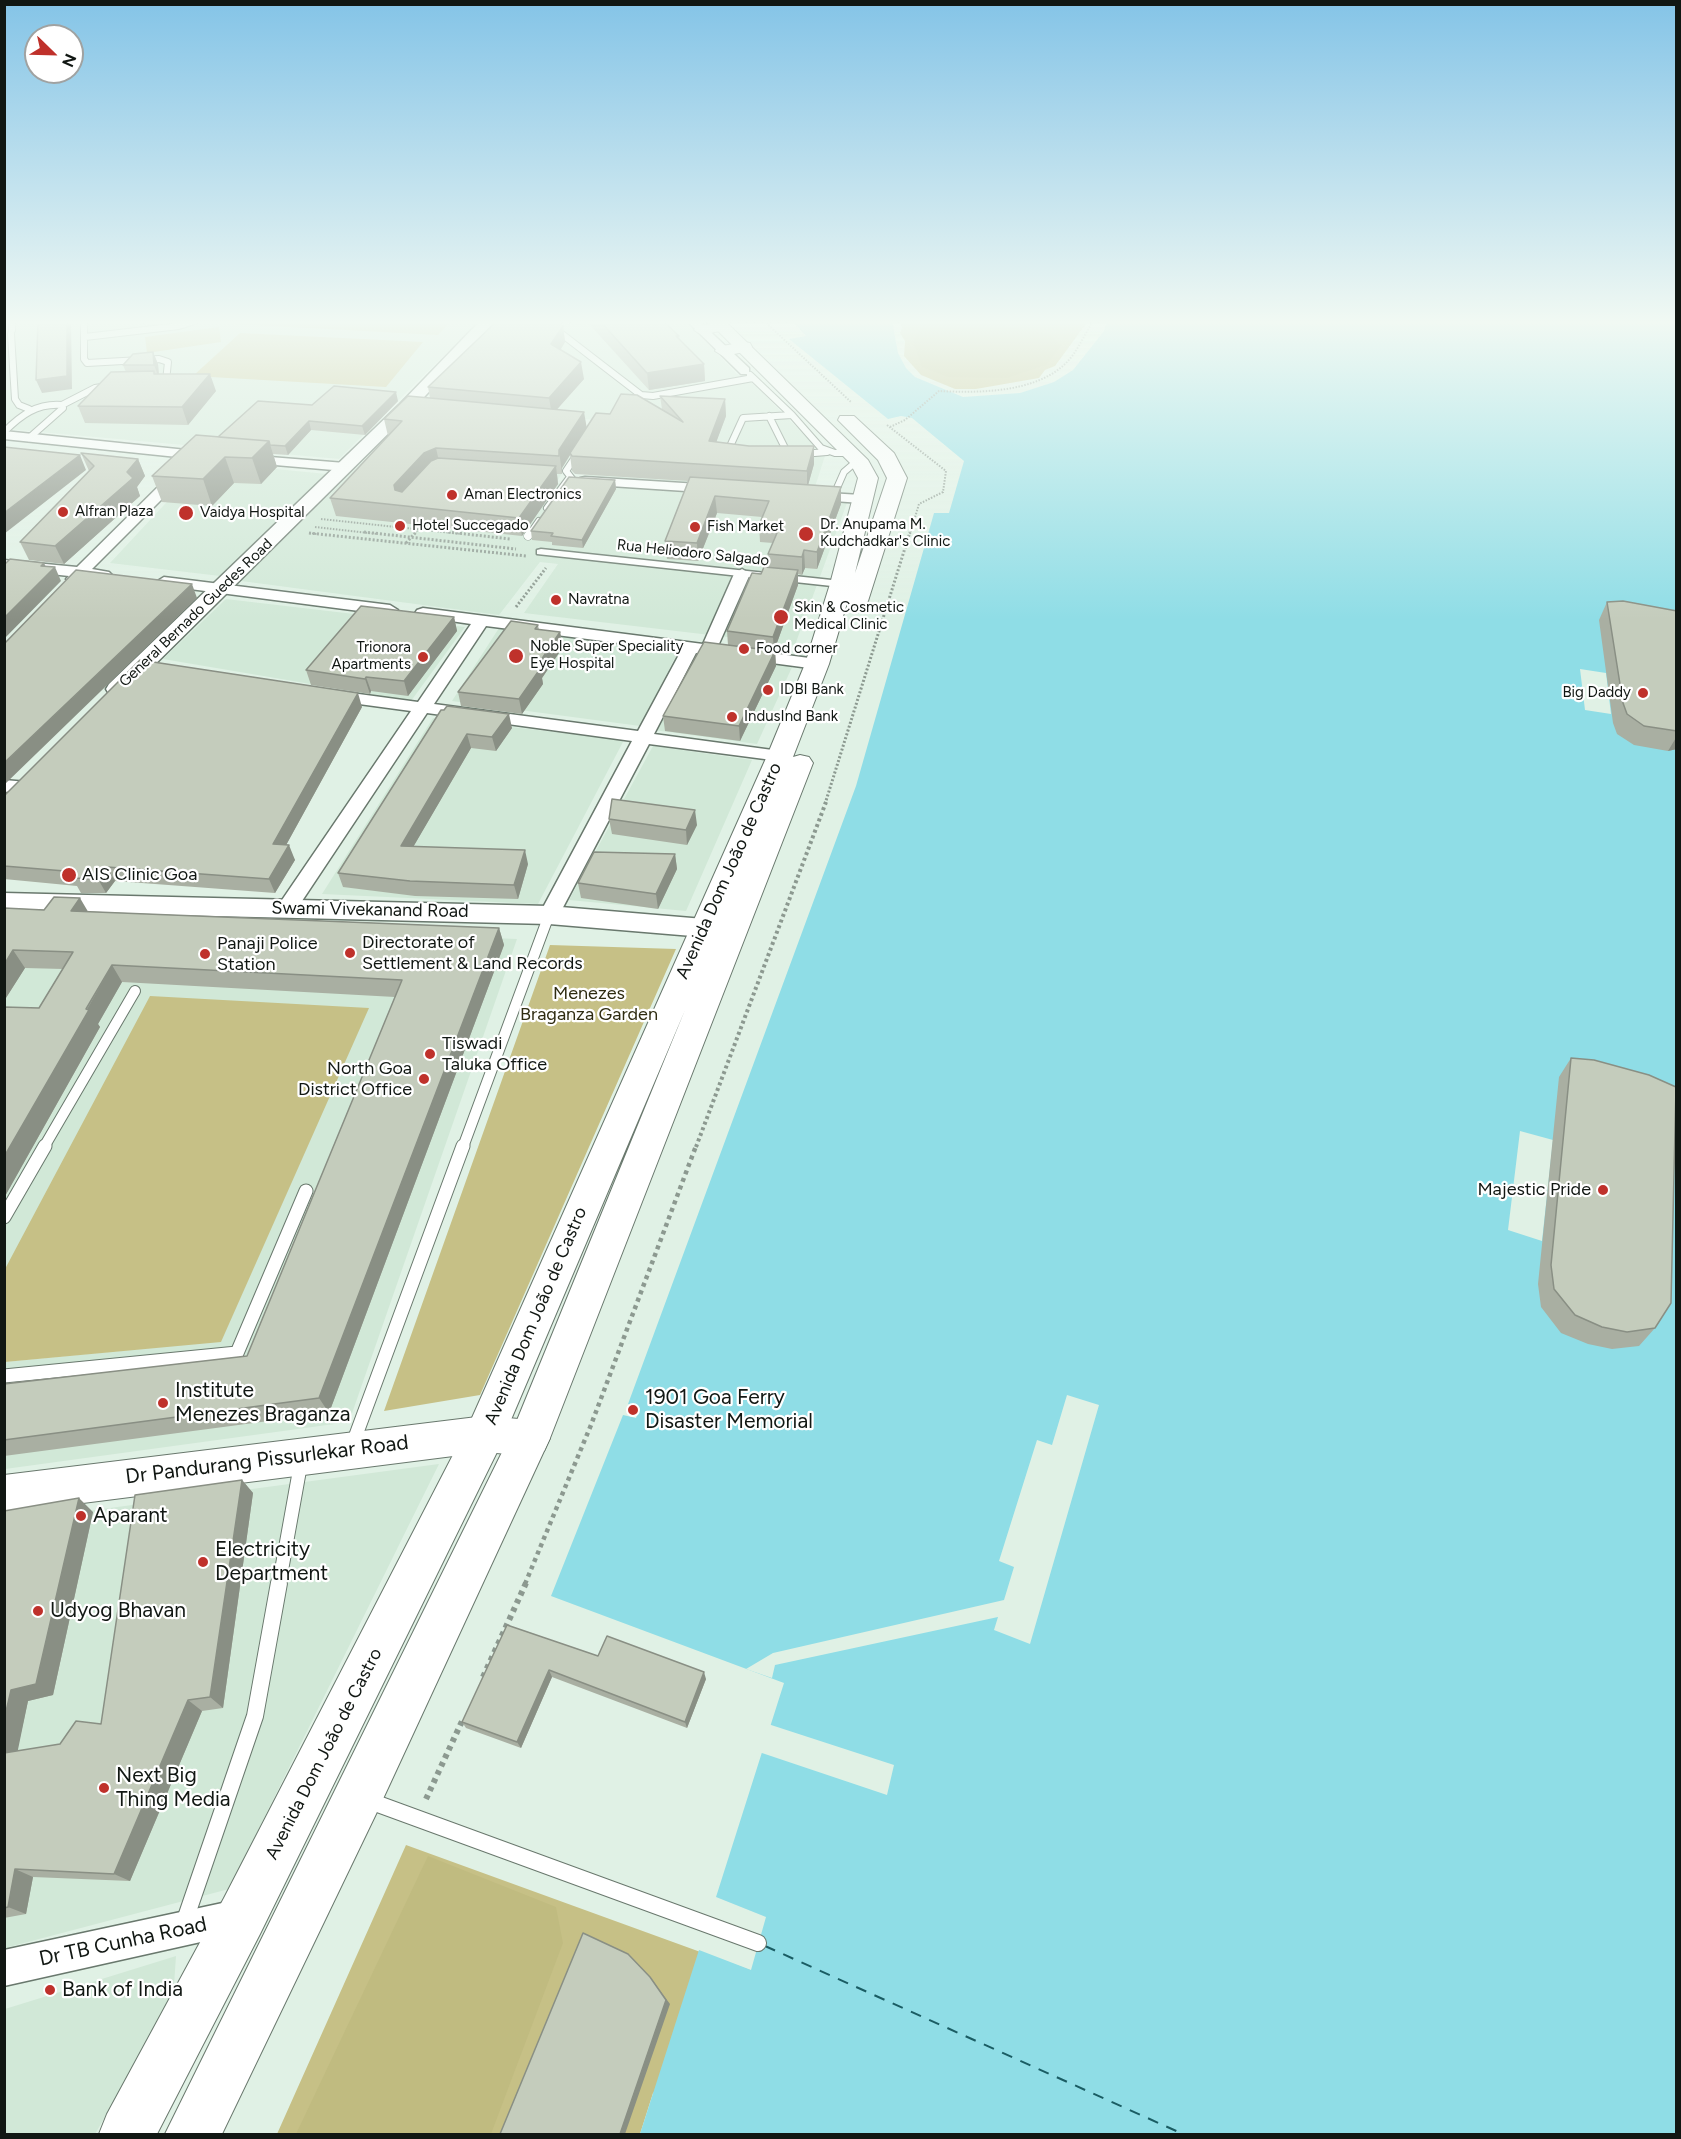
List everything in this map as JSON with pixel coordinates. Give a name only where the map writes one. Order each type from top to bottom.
[{"type":"main road","points":[[812,421],[859,472]]},
{"type":"main road","points":[[840,421],[859,472]]},
{"type":"main road","name":"Avenida Dom João de Castro","points":[[127,2134],[242,1916],[485,1434],[720,928],[839,660],[897,478],[859,472],[841,584],[816,664],[780,756],[720,928],[530,1438],[359,1797],[193,2134]]},
{"type":"main road","name":"Dr Pandurang Pissurlekar Road","points":[[4,1494],[302,1455],[485,1434],[530,1438]]},
{"type":"street","name":"General Bernado Guedes Road","points":[[100,706],[396,421]]},
{"type":"street","points":[[4,433],[28,438],[345,468]]},
{"type":"street","points":[[66,588],[198,455]]},
{"type":"street","points":[[800,495],[859,472]]},
{"type":"street","points":[[568,479],[733,491]]},
{"type":"street","name":"Rua Heliodoro Salgado","points":[[541,552],[841,584]]},
{"type":"street","points":[[6,566],[116,576]]},
{"type":"street","points":[[549,915],[642,736],[700,647],[742,573]]},
{"type":"street","points":[[150,581],[505,622],[816,664]]},
{"type":"street","points":[[287,909],[482,620]]},
{"type":"street","points":[[140,666],[163,669]]},
{"type":"street","points":[[316,693],[780,756]]},
{"type":"street","points":[[4,803],[13,786],[37,770]]},
{"type":"street","name":"Swami Vivekanand Road","points":[[4,902],[549,915],[720,928]]},
{"type":"street","name":"Dr TB Cunha Road","points":[[4,1968],[242,1916]]},
{"type":"lane","points":[[4,433],[17,421]]},
{"type":"lane","points":[[28,438],[48,421]]},
{"type":"lane","points":[[740,458],[725,454],[742,421]]},
{"type":"lane","points":[[771,421],[789,456]]},
{"type":"lane","points":[[798,421],[827,452],[859,472]]},
{"type":"lane","points":[[528,536],[568,479],[566,471],[580,449]]},
{"type":"lane","points":[[780,457],[827,452]]},
{"type":"lane","points":[[351,1449],[549,915]]},
{"type":"lane","points":[[4,1216],[135,991]]},
{"type":"lane","points":[[4,1377],[237,1353],[306,1191]]},
{"type":"lane","points":[[182,1929],[255,1716],[302,1455]]},
{"type":"lane","points":[[359,1797],[758,1943]]},
{"type":"path","points":[[406,543],[430,516]]},
{"type":"path","points":[[288,523],[418,530],[515,540]]},
{"type":"path","points":[[288,523],[541,552]]},
{"type":"path","points":[[288,523],[406,543],[552,559],[560,554]]},
{"type":"path","points":[[452,533],[459,525]]},
{"type":"path","points":[[504,539],[510,530]]},
{"type":"path","points":[[505,622],[546,568],[574,555]]},
{"type":"shaded area","points":[[6,421],[378,421],[339,459],[6,429]]},
{"type":"shaded area","points":[[404,421],[511,421],[590,428],[556,483],[847,503],[795,645],[524,613],[558,564],[540,562],[499,615],[241,581]]},
{"type":"shaded area","points":[[604,421],[790,421],[825,456],[814,490],[591,476],[581,469],[606,421]]},
{"type":"shaded area","points":[[204,462],[327,474],[220,576],[110,563]]},
{"type":"shaded area","points":[[226,599],[465,627],[411,701],[163,659]]},
{"type":"shaded area","points":[[499,628],[679,650],[640,726],[452,701]]},
{"type":"shaded area","points":[[698,651],[793,665],[757,744],[654,730]]},
{"type":"shaded area","points":[[433,718],[624,740],[538,904],[322,894]]},
{"type":"shaded area","points":[[653,746],[752,760],[686,911],[569,900]]},
{"type":"shaded area","points":[[5,918],[517,939],[349,1422],[5,1469],[5,1362],[221,1341],[368,1008],[5,1269]]},
{"type":"shaded area","points":[[439,1464],[229,1889],[5,1948],[5,1522]]},
{"type":"shaded area","points":[[428,1856],[556,1907],[563,1943],[491,2134],[296,2134]]},
{"type":"shaded area","points":[[176,1956],[173,2000],[95,2134],[5,2134],[5,2009]]},
{"type":"green space","name":"Menezes Braganza Garden","points":[[550,945],[676,949],[480,1395],[384,1411]]},
{"type":"green space","points":[[150,996],[369,1008],[221,1342],[5,1362],[5,1269]]},
{"type":"green space","points":[[406,1845],[750,1970],[668,2083],[653,2093],[640,2134],[277,2134]]},
{"type":"water","points":[[915,421],[1676,421],[1676,2134],[640,2134],[699,1950],[751,1970],[766,1917],[716,1897],[784,1683],[551,1596],[623,1415],[636,1418],[640,1408],[628,1404],[856,786],[934,513],[949,513],[964,461]]},
{"type":"pier","points":[[1580,669],[1606,673],[1611,714],[1585,710]]},
{"type":"pier","points":[[1520,1131],[1553,1140],[1542,1241],[1508,1230]]},
{"type":"pier","points":[[1067,1395],[1099,1405],[1030,1644],[994,1630],[998,1617],[775,1665],[772,1678],[746,1669],[773,1653],[1004,1600],[1014,1567],[999,1561],[1037,1440],[1052,1445]]},
{"type":"pier","points":[[768,1724],[894,1765],[887,1795],[759,1752]]},
{"type":"building","points":[[236,421],[367,421],[362,426],[309,421],[285,446],[270,445],[269,441],[218,437]]},
{"type":"building","points":[[402,421],[578,421],[559,450],[559,456],[436,448],[424,453],[394,485],[395,490],[402,492],[431,461],[438,458],[556,466],[519,518],[330,498]]},
{"type":"building","points":[[591,421],[717,421],[709,441],[749,446],[814,446],[807,471],[572,456],[570,453]]},
{"type":"building","points":[[196,435],[269,441],[252,458],[225,457],[203,479],[152,476]]},
{"type":"building","points":[[4,447],[80,455],[4,513]]},
{"type":"building","points":[[81,453],[138,459],[127,472],[133,478],[55,546],[20,542],[94,466]]},
{"type":"building","points":[[569,477],[615,480],[582,540],[551,536],[553,533],[531,531]]},
{"type":"building","points":[[690,477],[841,487],[817,552],[804,550],[802,557],[768,554],[780,526],[759,525],[769,501],[715,496],[697,543],[665,541]]},
{"type":"building","points":[[10,559],[44,563],[41,566],[55,567],[4,618],[4,565]]},
{"type":"building","points":[[764,567],[798,570],[773,637],[727,631],[752,573],[761,574]]},
{"type":"building","points":[[76,570],[192,584],[4,763],[4,644]]},
{"type":"building","name":"Big Daddy","points":[[1623,601],[1677,611],[1677,731],[1644,726],[1627,714],[1623,703],[1607,602]]},
{"type":"building","points":[[361,606],[454,617],[404,681],[366,677],[365,679],[306,670]]},
{"type":"building","points":[[511,621],[538,625],[535,629],[560,632],[535,669],[540,669],[519,699],[458,692]]},
{"type":"building","points":[[704,642],[775,651],[739,726],[663,716]]},
{"type":"building","points":[[140,660],[358,693],[273,844],[289,845],[269,879],[107,867],[98,879],[73,878],[77,872],[4,866],[4,796]]},
{"type":"building","points":[[447,706],[509,714],[492,737],[467,734],[401,846],[525,850],[514,885],[410,881],[338,873],[441,710]]},
{"type":"building","points":[[612,799],[695,810],[686,830],[609,819]]},
{"type":"building","points":[[594,852],[675,854],[656,894],[578,883]]},
{"type":"building","points":[[54,897],[80,898],[71,911],[499,928],[319,1398],[4,1440],[4,1384],[247,1356],[402,980],[112,965],[86,1009],[89,1010],[4,1157],[4,1007],[39,1008],[73,952],[13,950],[4,965],[4,908],[44,910]]},
{"type":"building","name":"Majestic Pride","points":[[1571,1058],[1594,1060],[1649,1075],[1676,1087],[1671,1303],[1655,1328],[1627,1332],[1602,1327],[1575,1315],[1554,1289],[1551,1265]]},
{"type":"building","points":[[242,1480],[210,1697],[188,1700],[114,1874],[15,1869],[8,1907],[4,1908],[4,1753],[60,1744],[76,1721],[101,1724],[135,1495]]},
{"type":"building","name":"Udyog Bhavan","points":[[79,1498],[36,1684],[11,1690],[4,1720],[4,1511]]},
{"type":"building","points":[[507,1625],[598,1656],[607,1636],[704,1672],[685,1722],[549,1670],[517,1742],[462,1722]]},
{"type":"building","points":[[583,1933],[628,1954],[650,1977],[666,2000],[620,2134],[500,2134]]},
{"type":"ferry route","points":[[765,1946],[1183,2134]]},
{"type":"place","name":"Aman Electronics","points":[[452,495]]},
{"type":"place","name":"Alfran Plaza","points":[[63,512]]},
{"type":"place","name":"Vaidya Hospital","points":[[186,513]]},
{"type":"place","name":"Hotel Succegado","points":[[400,526]]},
{"type":"place","name":"Fish Market","points":[[695,527]]},
{"type":"place","name":"Dr. Anupama M. Kudchadkar's Clinic","points":[[806,534]]},
{"type":"place","name":"Navratna","points":[[556,600]]},
{"type":"place","name":"Skin & Cosmetic Medical Clinic","points":[[781,617]]},
{"type":"place","name":"Food corner","points":[[744,649]]},
{"type":"place","name":"Noble Super Speciality Eye Hospital","points":[[516,656]]},
{"type":"place","name":"Trionora Apartments","points":[[423,657]]},
{"type":"place","name":"IDBI Bank","points":[[768,690]]},
{"type":"place","name":"Big Daddy","points":[[1643,693]]},
{"type":"place","name":"IndusInd Bank","points":[[732,717]]},
{"type":"place","name":"AIS Clinic Goa","points":[[69,875]]},
{"type":"place","name":"Directorate of Settlement & Land Records","points":[[350,953]]},
{"type":"place","name":"Panaji Police Station","points":[[205,954]]},
{"type":"place","name":"Tiswadi Taluka Office","points":[[430,1054]]},
{"type":"place","name":"North Goa District Office","points":[[424,1079]]},
{"type":"place","name":"Majestic Pride","points":[[1603,1190]]},
{"type":"place","name":"Institute Menezes Braganza","points":[[163,1403]]},
{"type":"place","name":"1901 Goa Ferry Disaster Memorial","points":[[633,1410]]},
{"type":"place","name":"Aparant","points":[[81,1516]]},
{"type":"place","name":"Electricity Department","points":[[203,1562]]},
{"type":"place","name":"Udyog Bhavan","points":[[38,1611]]},
{"type":"place","name":"Next Big Thing Media","points":[[104,1788]]},
{"type":"place","name":"Bank of India","points":[[50,1990]]}]
